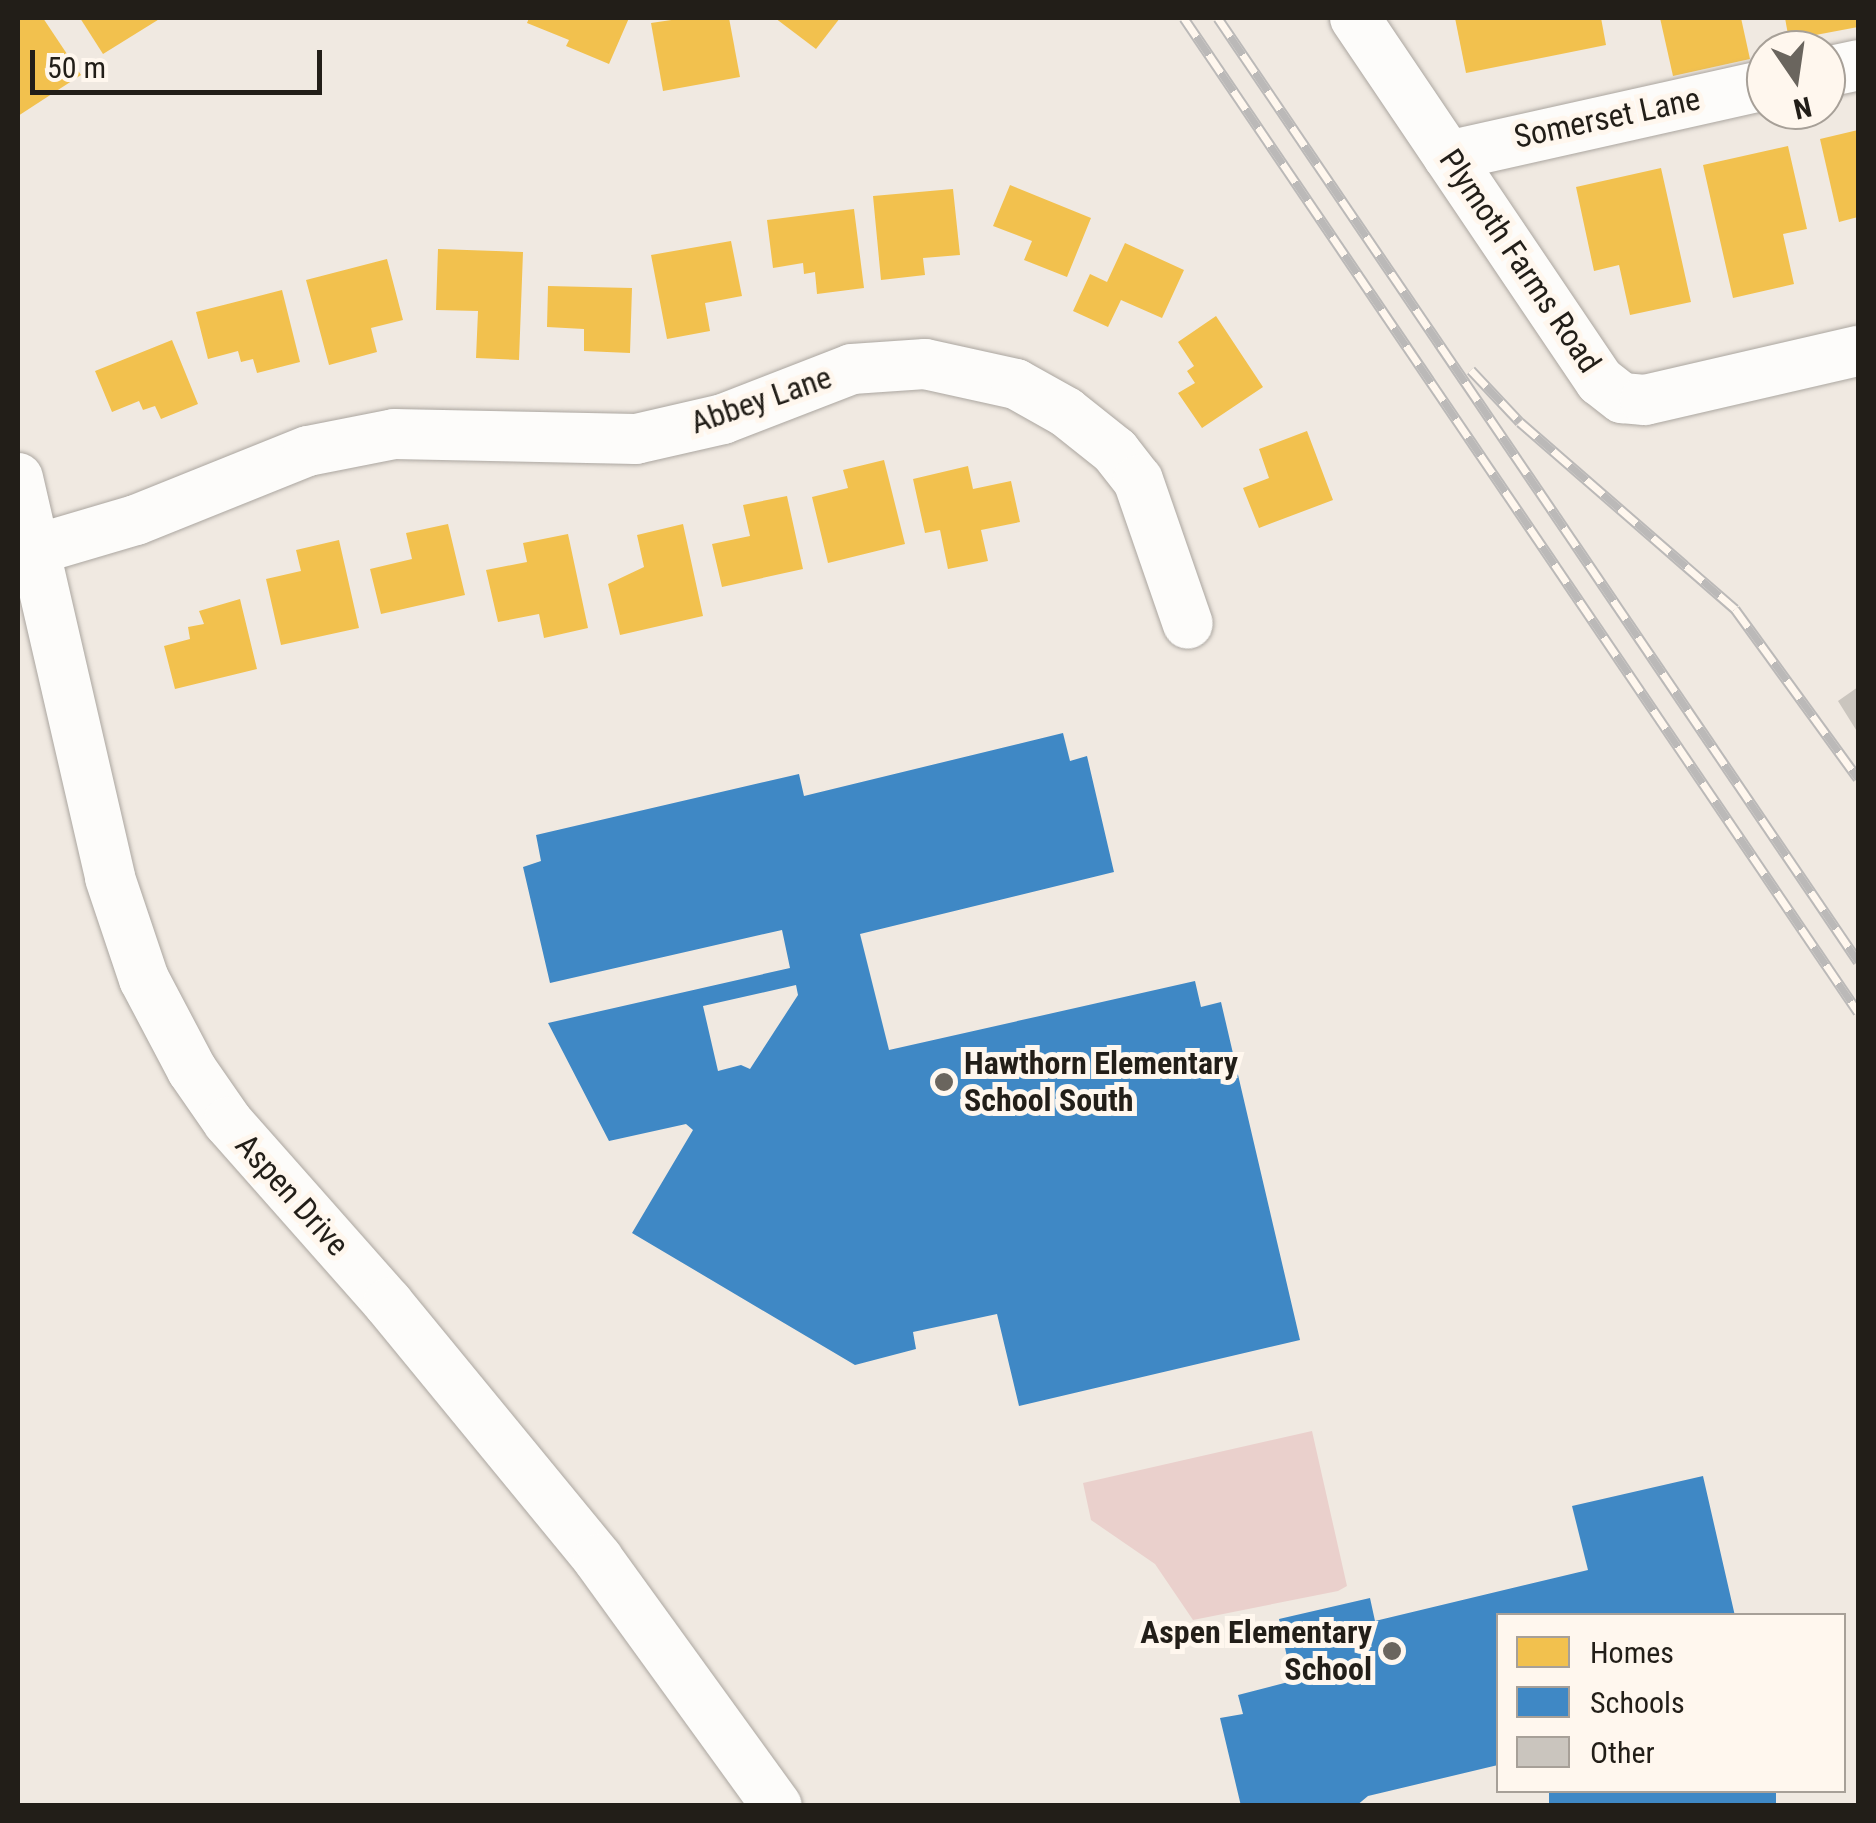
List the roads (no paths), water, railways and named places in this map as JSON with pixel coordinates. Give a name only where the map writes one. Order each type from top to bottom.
[{"type":"street","name":"Plymoth Farms Road","points":[[1355,18],[1600,381],[1622,398],[1645,400],[1858,351]]},
{"type":"street","name":"Somerset Lane","points":[[1448,156],[1746,89]]},
{"type":"street","name":"Abbey Lane","points":[[34,550],[136,520],[308,450],[394,434],[636,439],[723,419],[852,369],[925,364],[1016,384],[1066,412],[1115,451],[1138,480],[1188,624]]},
{"type":"street","name":"Aspen Drive","points":[[18,478],[110,878],[144,980],[192,1070],[228,1122],[388,1303],[598,1559],[776,1806]]},
{"type":"railway","points":[[1184,18],[1858,1012]]},
{"type":"railway","points":[[1218,18],[1858,961]]},
{"type":"railway","points":[[1471,370],[1520,422],[1735,609],[1858,778]]},
{"type":"place","name":"Hawthorn Elementary School South","points":[[944,1082]]},
{"type":"place","name":"Aspen Elementary School","points":[[1392,1651]]}]
